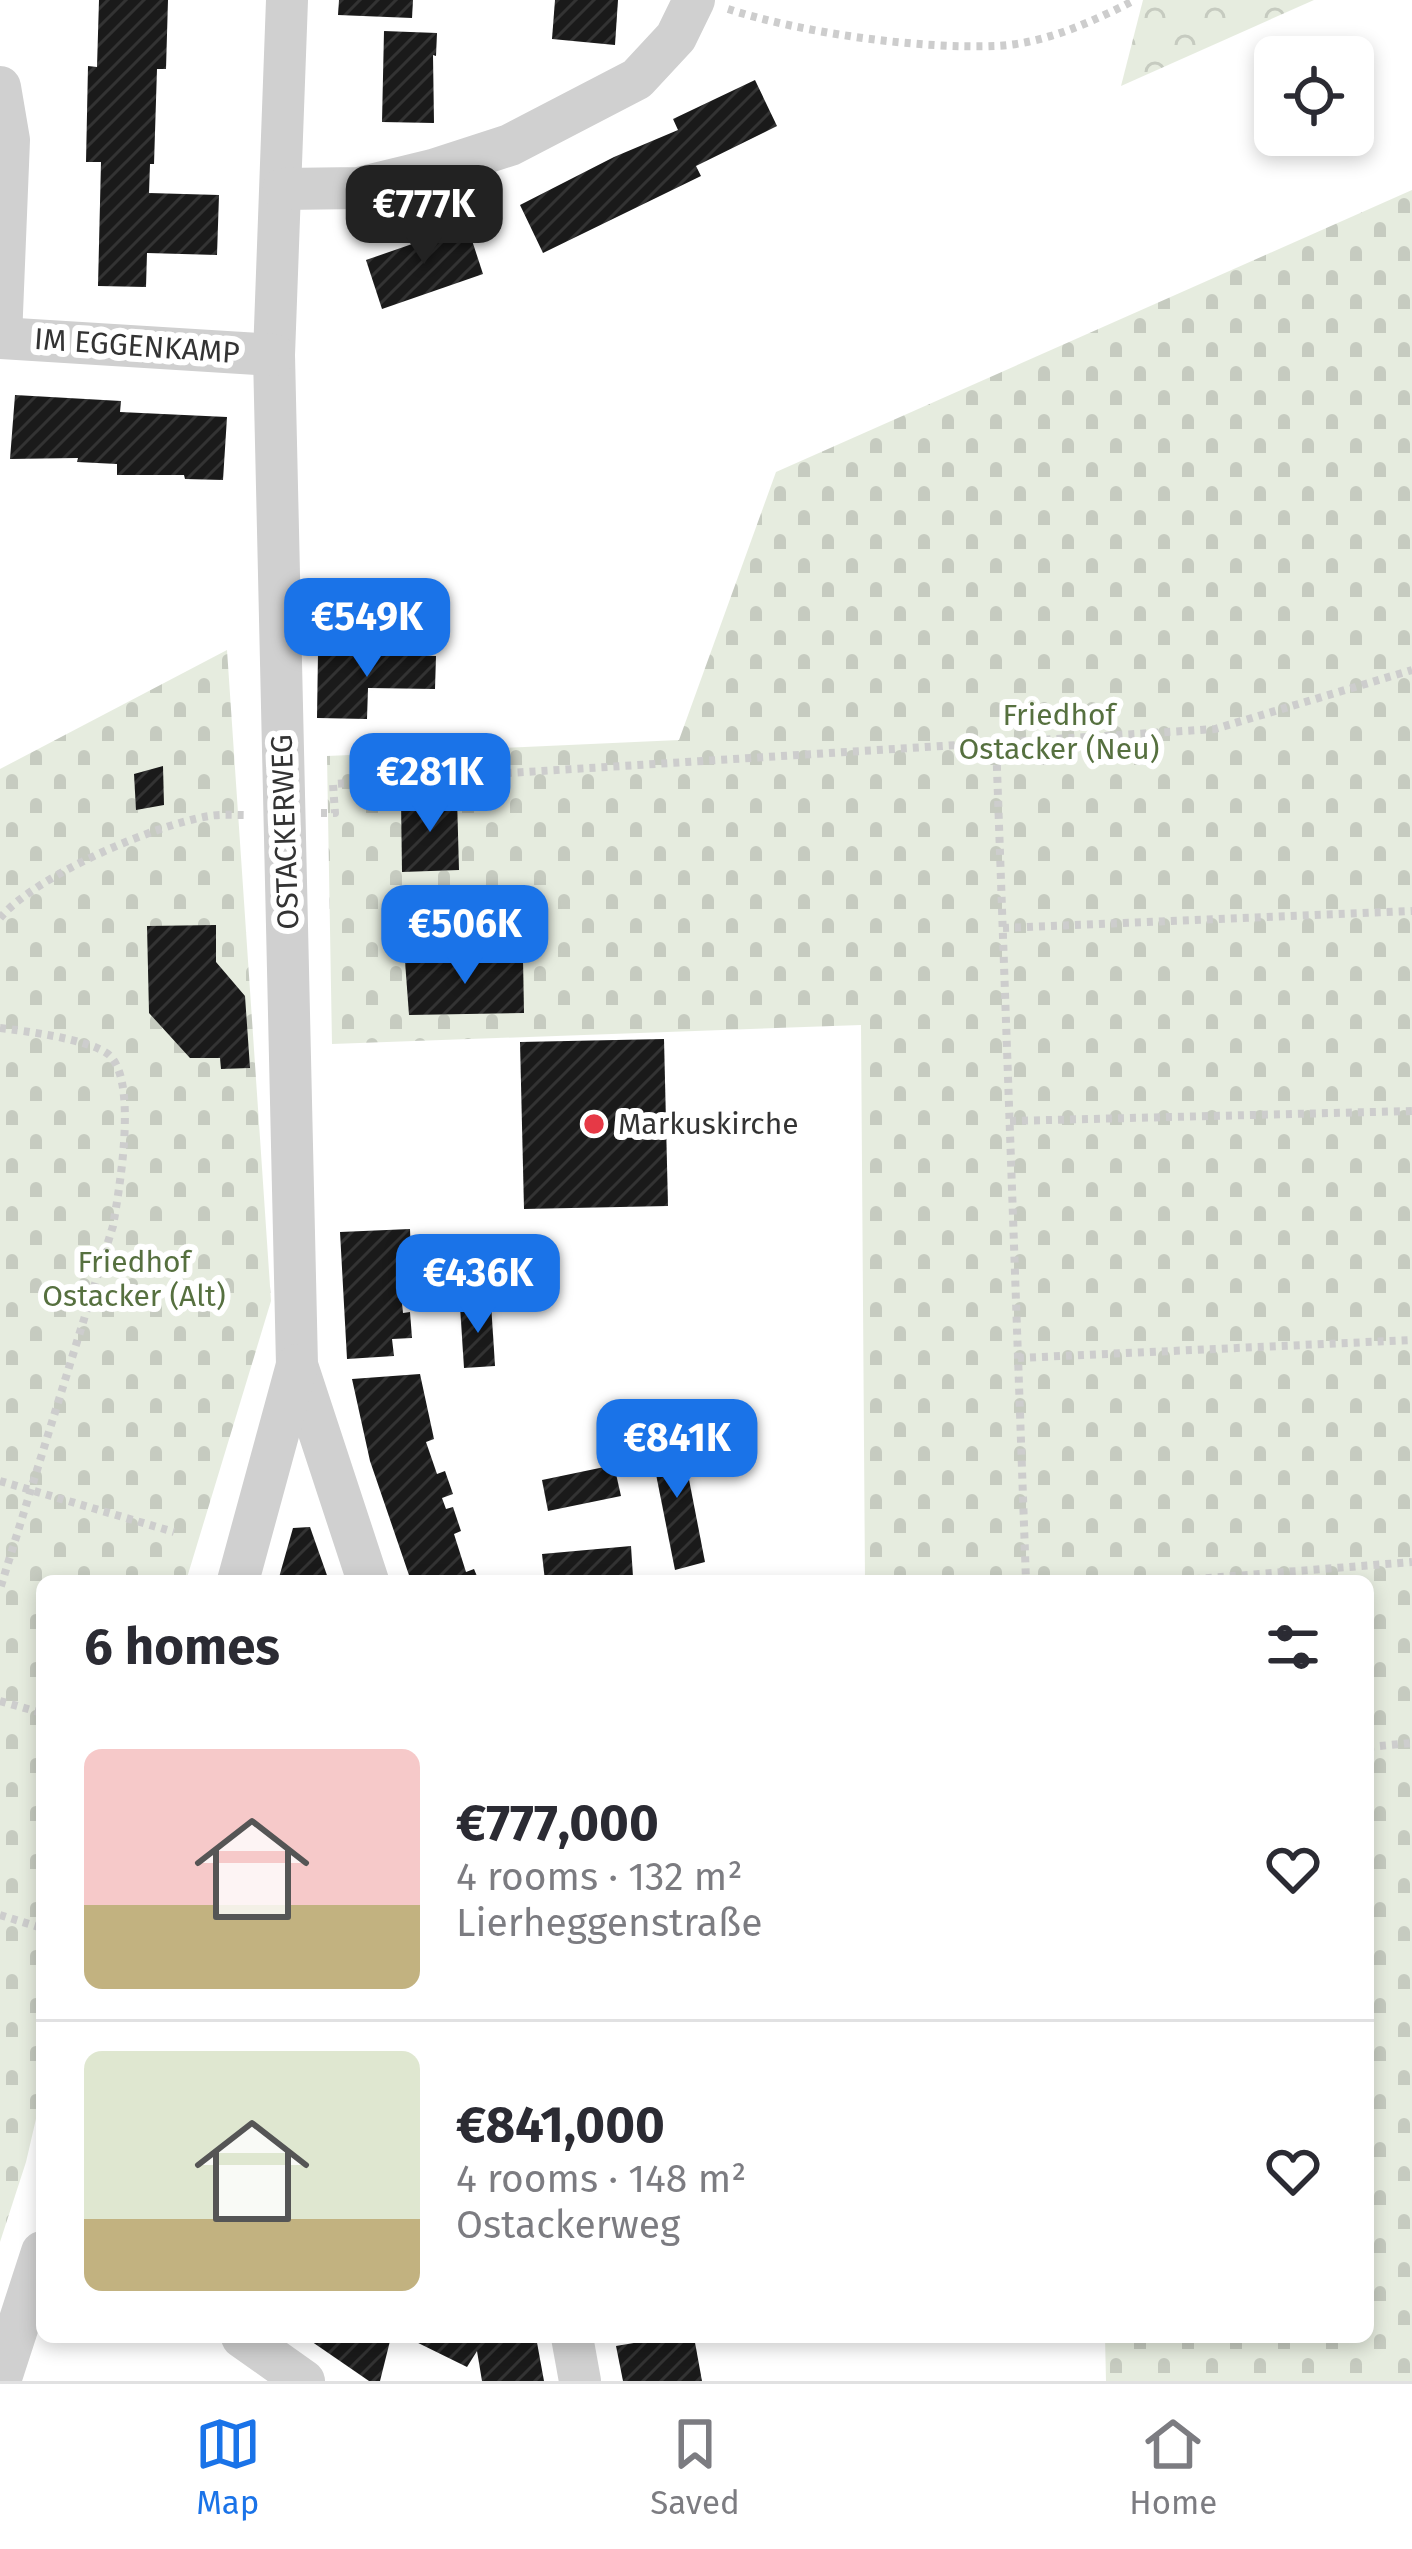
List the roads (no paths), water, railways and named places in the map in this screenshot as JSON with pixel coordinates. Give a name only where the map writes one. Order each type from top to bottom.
[{"type":"street","name":"OSTACKERWEG","points":[[287,0],[274,355],[297,1365],[366,1575]]},
{"type":"street","points":[[283,189],[359,188],[510,145],[638,80],[708,3]]},
{"type":"street","points":[[0,87],[9,140],[1,338]]},
{"type":"street","name":"IM EGGENKAMP","points":[[1,338],[274,355]]},
{"type":"street","points":[[240,1575],[297,1365]]},
{"type":"street","points":[[0,2381],[36,2270]]},
{"type":"street","points":[[250,2343],[304,2381]]},
{"type":"street","points":[[573,2343],[580,2381]]},
{"type":"place","name":"Markuskirche","points":[[594,1124]]},
{"type":"park label","name":"Friedhof Ostacker (Neu)","points":[[1059,732]]},
{"type":"park label","name":"Friedhof Ostacker (Alt)","points":[[134,1279]]}]
